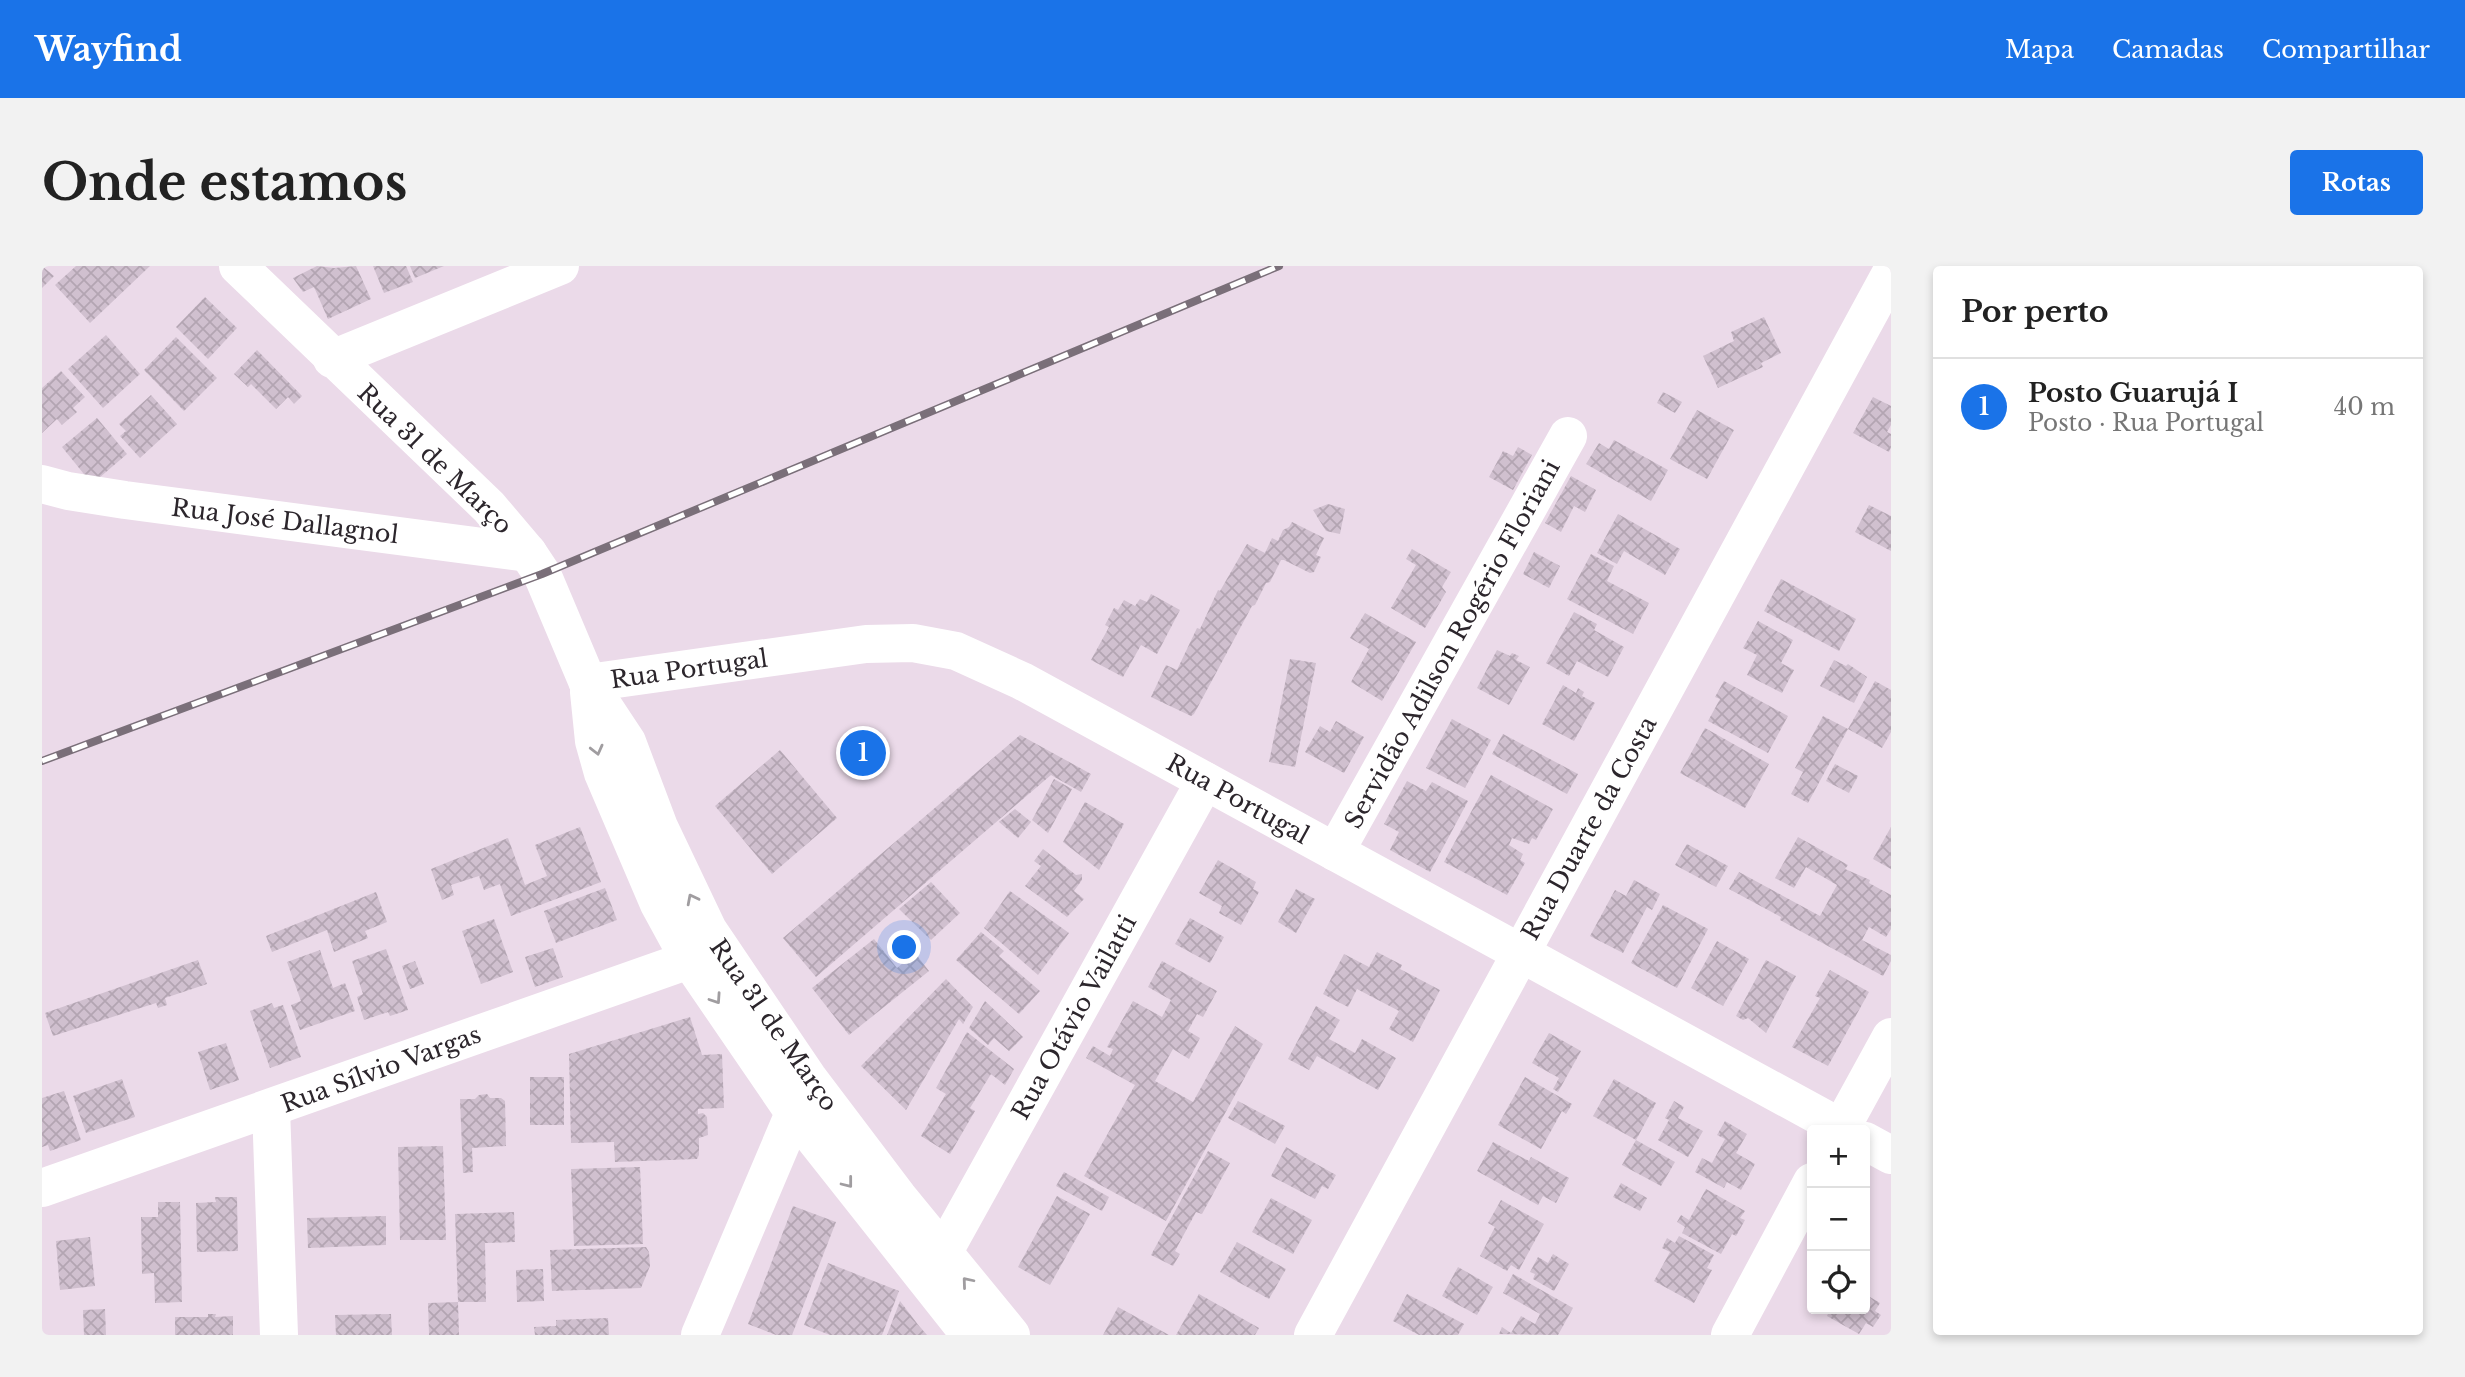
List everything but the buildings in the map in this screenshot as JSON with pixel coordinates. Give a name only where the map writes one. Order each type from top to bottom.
[{"type":"street","name":"Rua 31 de Março","points":[[238,266],[489,507],[528,553],[542,574],[588,683],[594,741],[603,773],[659,904],[808,1078],[943,1253],[1011,1335]]},
{"type":"street","points":[[332,359],[560,266]]},
{"type":"street","name":"Rua Duarte da Costa","points":[[1313,1335],[1521,954],[1878,328],[1891,274]]},
{"type":"street","name":"Servidão Adilson Rogério Floriani","points":[[1335,852],[1568,436]]},
{"type":"street","name":"Rua José Dallagnol","points":[[42,484],[125,500],[528,553]]},
{"type":"street","name":"Rua Portugal","points":[[588,683],[866,644],[913,643],[956,651],[1002,672],[1205,781],[1835,1125]]},
{"type":"street","name":"Rua Otávio Vailatti","points":[[943,1253],[1205,781]]},
{"type":"street","name":"Rua 31 de Março","points":[[704,954],[795,1114],[970,1335]]},
{"type":"street","name":"Rua Sílvio Vargas","points":[[42,1188],[704,954]]},
{"type":"street","points":[[1851,1125],[1891,1037]]},
{"type":"street","points":[[701,1335],[808,1078]]},
{"type":"street","points":[[271,1108],[279,1335]]},
{"type":"street","name":"Rua Portugal","points":[[1870,1144],[1891,1155]]},
{"type":"street","points":[[1730,1335],[1809,1188]]},
{"type":"railway","points":[[42,761],[542,574],[1279,266]]},
{"type":"place","name":"Posto Guarujá I","points":[[863,753]]}]
